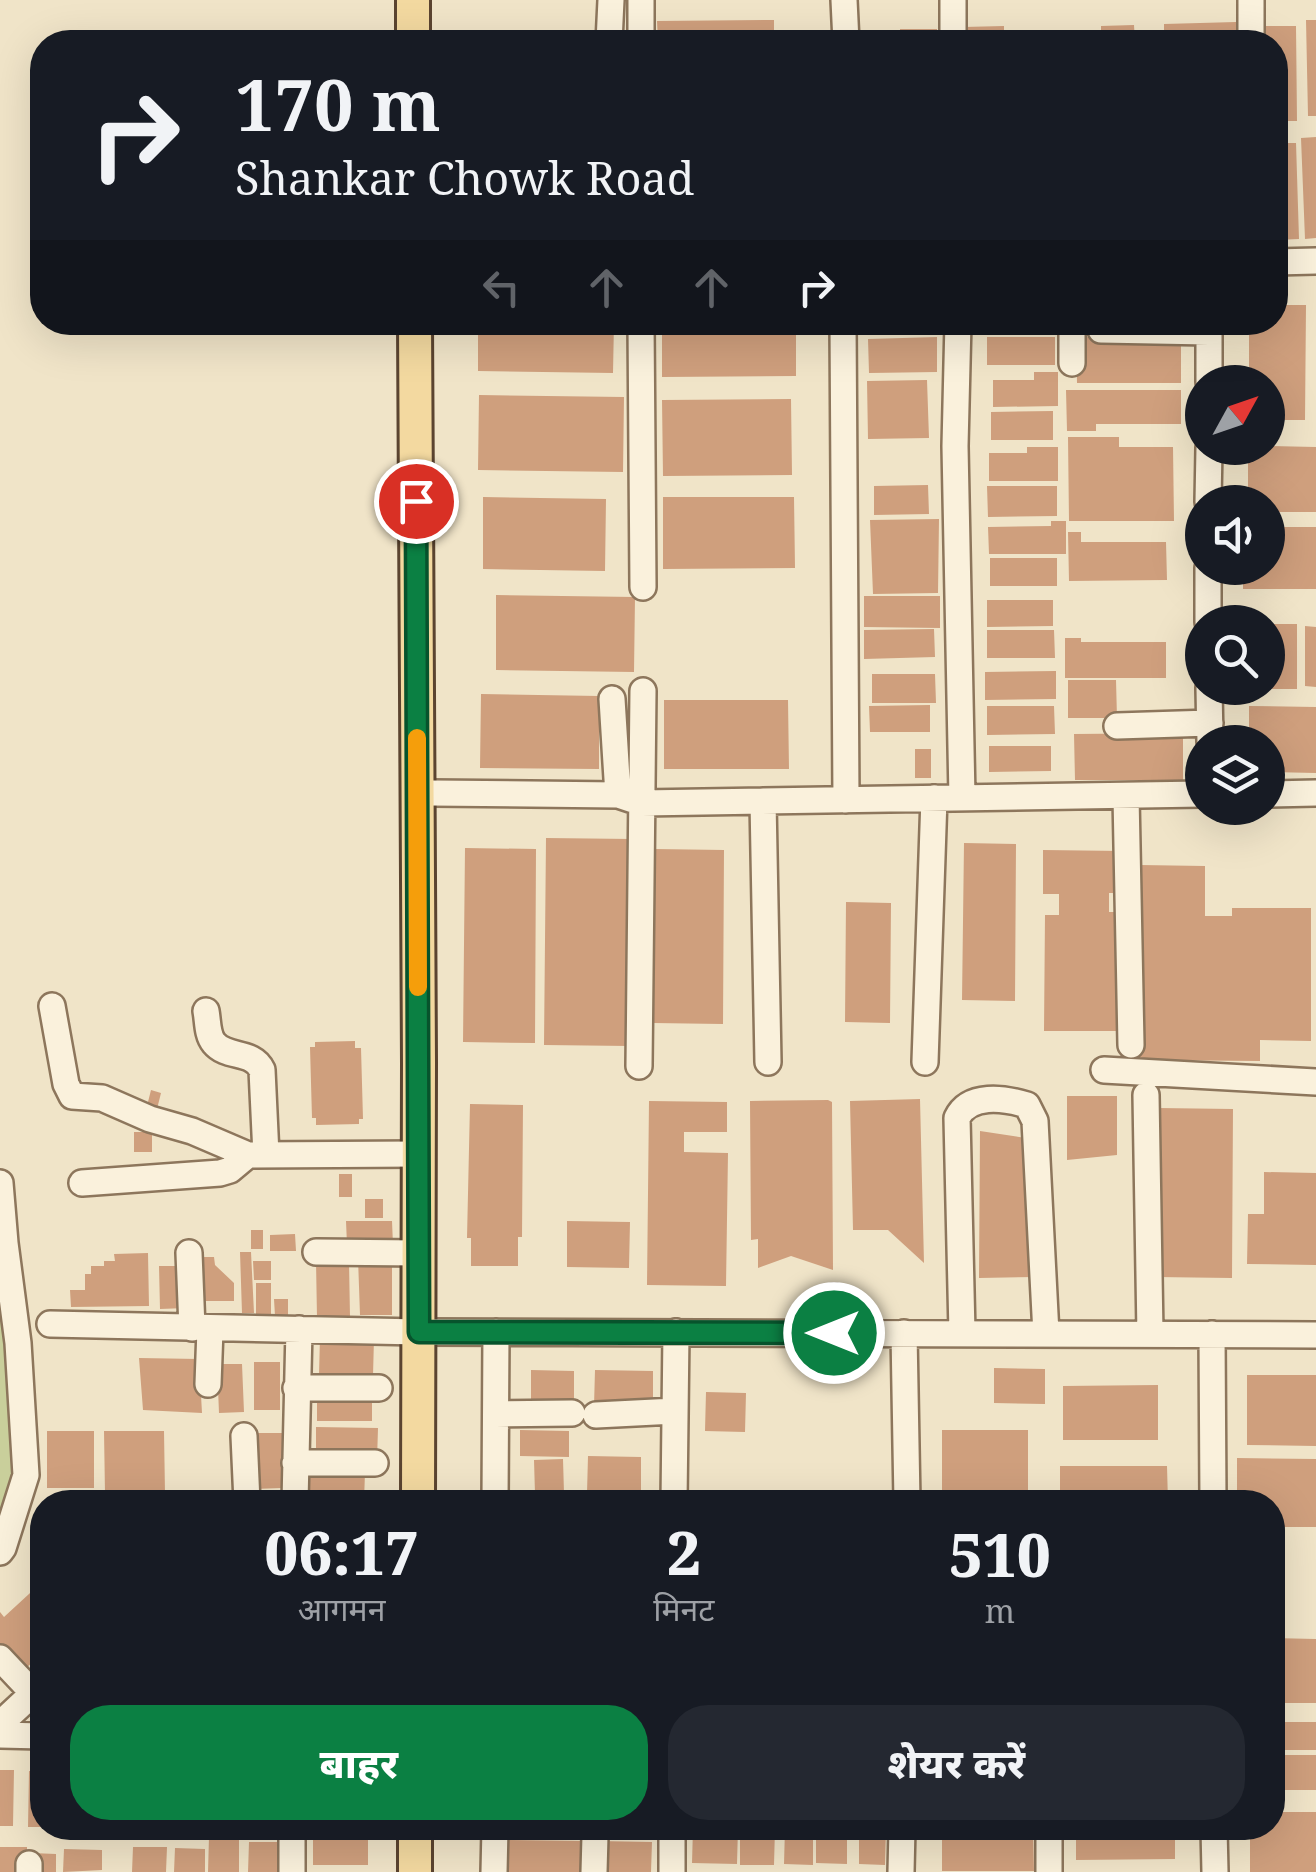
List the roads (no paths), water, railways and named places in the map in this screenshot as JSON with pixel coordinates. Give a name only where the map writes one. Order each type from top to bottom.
[{"type":"main road","points":[[413,0],[413,30]]},
{"type":"main road","points":[[430,0],[430,30]]},
{"type":"main road","points":[[415,335],[419,1253],[430,1490]]},
{"type":"main road","points":[[418,1490],[425,1332],[432,793],[431,335]]},
{"type":"main road","points":[[415,1840],[415,1872]]},
{"type":"main road","points":[[430,1840],[430,1872]]},
{"type":"street","points":[[610,30],[611,0]]},
{"type":"street","points":[[641,0],[641,30]]},
{"type":"street","points":[[844,0],[845,30]]},
{"type":"street","points":[[953,0],[954,30]]},
{"type":"street","points":[[1251,0],[1251,30]]},
{"type":"street","points":[[1288,262],[1316,262]]},
{"type":"street","points":[[642,335],[642,587]]},
{"type":"street","points":[[843,335],[846,800]]},
{"type":"street","points":[[958,335],[955,446],[962,798]]},
{"type":"street","points":[[1072,335],[1072,363]]},
{"type":"street","points":[[1209,335],[1209,365]]},
{"type":"street","points":[[630,799],[643,691]]},
{"type":"street","points":[[612,700],[630,799],[639,1066]]},
{"type":"street","points":[[1117,726],[1185,731]]},
{"type":"street","points":[[432,793],[763,801],[1185,794]]},
{"type":"street","points":[[1285,794],[1316,793]]},
{"type":"street","points":[[1126,796],[1131,1045]]},
{"type":"street","points":[[925,1062],[934,798]]},
{"type":"street","points":[[763,801],[768,1062]]},
{"type":"street","points":[[52,1006],[66,1084],[72,1096],[102,1098],[150,1119],[257,1155],[418,1154]]},
{"type":"street","points":[[206,1011],[214,1043],[224,1051],[254,1059],[262,1070],[257,1155]]},
{"type":"street","points":[[1104,1070],[1316,1082]]},
{"type":"street","points":[[1146,1095],[1150,1334]]},
{"type":"street","points":[[962,1333],[957,1118],[962,1107],[974,1100],[1027,1105],[1035,1121],[1046,1334]]},
{"type":"street","points":[[82,1184],[220,1173],[257,1155]]},
{"type":"street","points":[[0,1183],[18,1343],[26,1475],[1,1549]]},
{"type":"street","points":[[316,1252],[419,1253]]},
{"type":"street","points":[[190,1253],[208,1384]]},
{"type":"street","points":[[834,1297],[834,1333]]},
{"type":"street","points":[[50,1324],[155,1315],[201,1329],[1316,1334]]},
{"type":"street","points":[[295,1490],[299,1329]]},
{"type":"street","points":[[495,1490],[496,1332]]},
{"type":"street","points":[[674,1490],[676,1332]]},
{"type":"street","points":[[904,1333],[907,1490]]},
{"type":"street","points":[[1212,1334],[1213,1490]]},
{"type":"street","points":[[296,1388],[379,1388]]},
{"type":"street","points":[[496,1414],[675,1412]]},
{"type":"street","points":[[244,1436],[246,1490]]},
{"type":"street","points":[[295,1463],[375,1463]]},
{"type":"street","points":[[0,1658],[30,1682]]},
{"type":"street","points":[[0,1724],[30,1696]]},
{"type":"street","points":[[0,1734],[30,1735]]},
{"type":"street","points":[[292,1840],[292,1872]]},
{"type":"street","points":[[494,1872],[495,1840]]},
{"type":"street","points":[[594,1872],[596,1840]]},
{"type":"street","points":[[672,1840],[672,1872]]},
{"type":"street","points":[[901,1872],[902,1840]]},
{"type":"street","points":[[1048,1872],[1049,1840]]},
{"type":"street","points":[[1214,1840],[1214,1872]]}]
